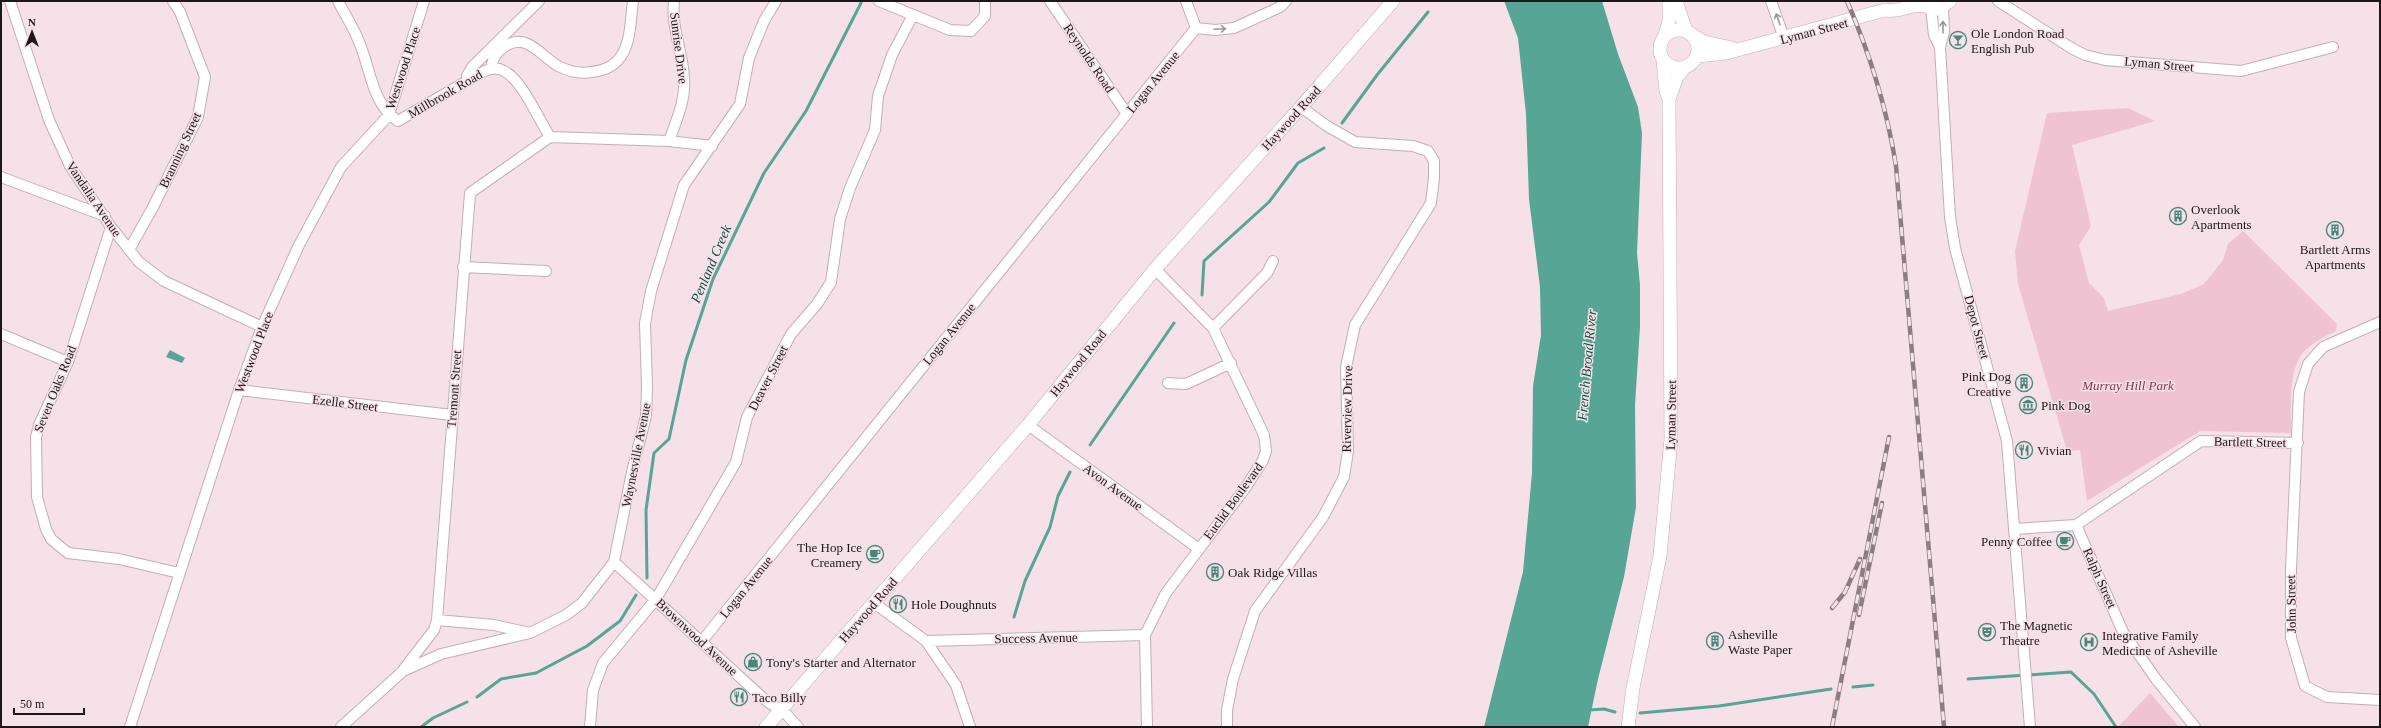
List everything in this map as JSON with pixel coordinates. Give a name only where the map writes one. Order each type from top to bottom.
[{"type":"main road","name":"Haywood Road","points":[[766,727],[1028,425],[1155,269],[1301,107],[1393,1]]},
{"type":"main road","points":[[1669,1],[1669,21],[1660,50],[1664,60],[1672,67],[1685,67],[1697,56],[1698,44],[1689,33],[1676,1]]},
{"type":"main road","name":"Lyman Street","points":[[1697,56],[1742,49],[1784,38],[1885,10],[1897,1]]},
{"type":"main road","name":"Lyman Street","points":[[1885,10],[1894,12],[1917,5],[1933,5]]},
{"type":"main road","points":[[1665,35],[1675,30],[1689,33]]},
{"type":"main road","name":"Lyman Street","points":[[1689,33],[1713,45],[1742,49]]},
{"type":"main road","name":"Lyman Street","points":[[1628,727],[1633,688],[1660,556],[1671,439],[1669,99],[1666,91],[1664,60]]},
{"type":"main road","name":"Lyman Street","points":[[1669,99],[1678,77],[1685,67]]},
{"type":"street","name":"Vandalia Avenue","points":[[10,1],[49,120],[70,166],[111,227],[139,262],[164,282],[262,327]]},
{"type":"street","name":"Branning Street","points":[[129,250],[198,117],[205,77],[180,12],[173,1]]},
{"type":"street","name":"Millbrook Road","points":[[338,1],[360,42],[377,97],[389,115],[398,121],[469,80],[492,69],[504,71],[516,82],[550,137]]},
{"type":"street","name":"Westwood Place","points":[[130,727],[239,390],[262,327],[299,245],[341,167],[389,115],[424,1]]},
{"type":"street","points":[[469,80],[468,73],[472,67],[539,1]]},
{"type":"street","points":[[492,69],[493,59],[499,52],[507,46],[521,42],[535,47],[559,66],[573,71],[593,72],[612,66],[622,56],[628,42],[633,1]]},
{"type":"street","name":"Sunrise Drive","points":[[669,141],[684,88],[681,58],[673,19],[674,1]]},
{"type":"street","name":"Waynesville Avenue","points":[[341,727],[403,670],[441,654],[530,633],[566,616],[582,603],[614,562],[632,472],[646,416],[647,386],[644,337],[647,307],[678,200],[693,171],[740,104],[749,58],[764,21],[776,1]]},
{"type":"street","points":[[879,1],[950,30],[971,31],[985,16],[985,1]]},
{"type":"street","name":"Reynolds Road","points":[[1050,1],[1127,114]]},
{"type":"street","points":[[1186,1],[1196,28],[1215,30],[1234,28],[1280,7],[1286,1]]},
{"type":"street","points":[[1771,1],[1784,38]]},
{"type":"street","name":"Lyman Street","points":[[1998,1],[2072,49],[2085,55],[2105,60],[2241,71],[2333,46]]},
{"type":"street","name":"Depot Street","points":[[1933,5],[1934,35],[1940,47],[1952,233],[2007,441],[2030,727]]},
{"type":"street","name":"Deaver Street","points":[[590,727],[593,690],[603,663],[656,599],[736,462],[747,417],[791,334],[817,304],[831,282],[840,220],[850,188],[875,130],[878,96],[892,55],[913,15]]},
{"type":"street","name":"Logan Avenue","points":[[702,641],[1196,28]]},
{"type":"street","name":"Riverview Drive","points":[[1227,727],[1227,710],[1233,679],[1255,611],[1323,517],[1344,477],[1348,451],[1346,367],[1355,325],[1431,203],[1434,178],[1434,162],[1428,151],[1413,146],[1372,145],[1355,142],[1327,126],[1301,107]]},
{"type":"street","points":[[550,137],[669,141],[712,146]]},
{"type":"street","name":"Tremont Street","points":[[403,670],[434,630],[437,620],[463,267],[470,193],[550,137]]},
{"type":"street","points":[[1,178],[105,216]]},
{"type":"street","name":"Seven Oaks Road","points":[[111,227],[68,362],[39,425],[36,437],[37,497],[46,529],[51,539],[68,553],[119,559],[179,573]]},
{"type":"street","points":[[1213,328],[1267,273],[1273,261]]},
{"type":"street","points":[[463,267],[546,270]]},
{"type":"street","name":"Euclid Boulevard","points":[[1147,727],[1145,635],[1166,593],[1246,487],[1263,460],[1266,451],[1264,435],[1213,328],[1155,269]]},
{"type":"street","name":"Bartlett Street","points":[[2076,525],[2201,441],[2298,443],[2299,392],[2308,364],[2323,347],[2380,322]]},
{"type":"street","points":[[1,334],[68,362]]},
{"type":"street","points":[[1168,383],[1186,384],[1231,363]]},
{"type":"street","name":"Ezelle Street","points":[[239,390],[452,415]]},
{"type":"street","name":"Avon Avenue","points":[[1028,425],[1199,549]]},
{"type":"street","name":"John Street","points":[[2298,443],[2291,569],[2291,638],[2305,686],[2327,697],[2380,700]]},
{"type":"street","points":[[2014,529],[2076,525]]},
{"type":"street","name":"Ralph Street","points":[[2076,525],[2123,632],[2156,680],[2196,727]]},
{"type":"street","name":"Brownwood Avenue","points":[[614,562],[764,699],[781,711],[798,727]]},
{"type":"street","points":[[874,603],[926,641],[956,685],[970,727]]},
{"type":"street","points":[[437,620],[494,625],[530,633]]},
{"type":"street","name":"Success Avenue","points":[[926,641],[1145,635]]},
{"type":"green space","name":"Murray Hill Park","points":[[2128,108],[2155,121],[2072,145],[2091,226],[2079,245],[2089,283],[2104,298],[2108,311],[2181,294],[2204,284],[2223,260],[2228,244],[2243,231],[2337,324],[2336,331],[2309,347],[2302,354],[2294,371],[2291,392],[2291,433],[2200,431],[2087,501],[2080,450],[2067,451],[2018,284],[2015,251],[2047,113]]},
{"type":"green space","points":[[2150,693],[2179,727],[2118,727]]},
{"type":"water","name":"French Broad River","points":[[1504,1],[1602,1],[1618,54],[1638,107],[1642,133],[1637,253],[1640,285],[1640,327],[1635,405],[1636,507],[1624,577],[1598,679],[1588,727],[1484,727],[1523,572],[1532,473],[1533,386],[1541,335],[1540,287],[1529,199],[1526,114],[1518,38]]},
{"type":"water","points":[[170,350],[185,358],[182,363],[166,357]]},
{"type":"waterway","name":"Penland Creek","points":[[647,578],[646,510],[654,453],[669,439],[686,360],[713,279],[764,173],[806,111],[861,3]]},
{"type":"waterway","points":[[1342,123],[1377,75],[1428,12]]},
{"type":"waterway","points":[[1202,295],[1204,261],[1269,202],[1298,163],[1324,148]]},
{"type":"waterway","points":[[1090,445],[1174,323]]},
{"type":"waterway","points":[[1014,617],[1025,581],[1050,527],[1058,496],[1070,472]]},
{"type":"waterway","name":"Penland Creek","points":[[477,697],[501,679],[536,673],[587,646],[620,621],[636,595]]},
{"type":"waterway","points":[[1968,679],[2071,672],[2094,694],[2116,727]]},
{"type":"waterway","points":[[1853,687],[1873,685]]},
{"type":"waterway","points":[[1640,713],[1719,706],[1831,689]]},
{"type":"waterway","name":"Penland Creek","points":[[421,727],[433,718],[467,702]]},
{"type":"waterway","points":[[1589,710],[1604,709],[1615,712]]},
{"type":"railway","points":[[1847,1],[1877,82],[1888,124],[1896,166],[1944,727]]},
{"type":"railway","points":[[1832,727],[1889,437]]},
{"type":"railway","points":[[1859,615],[1882,503]]},
{"type":"railway","points":[[1832,608],[1845,592],[1860,559]]},
{"type":"place","name":"Ole London Road English Pub","points":[[1958,40]]},
{"type":"place","name":"Overlook Apartments","points":[[2178,216]]},
{"type":"place","name":"Bartlett Arms Apartments","points":[[2335,230]]},
{"type":"place","name":"Pink Dog Creative","points":[[2024,383]]},
{"type":"place","name":"Pink Dog","points":[[2028,405]]},
{"type":"place","name":"Vivian","points":[[2024,450]]},
{"type":"place","name":"Penny Coffee","points":[[2065,541]]},
{"type":"place","name":"The Hop Ice Creamery","points":[[875,554]]},
{"type":"place","name":"Oak Ridge Villas","points":[[1215,572]]},
{"type":"place","name":"Hole Doughnuts","points":[[898,604]]},
{"type":"place","name":"The Magnetic Theatre","points":[[1987,632]]},
{"type":"place","name":"Asheville Waste Paper","points":[[1715,641]]},
{"type":"place","name":"Integrative Family Medicine of Asheville","points":[[2089,642]]},
{"type":"place","name":"Tony's Starter and Alternator","points":[[753,662]]},
{"type":"place","name":"Taco Billy","points":[[739,697]]}]
